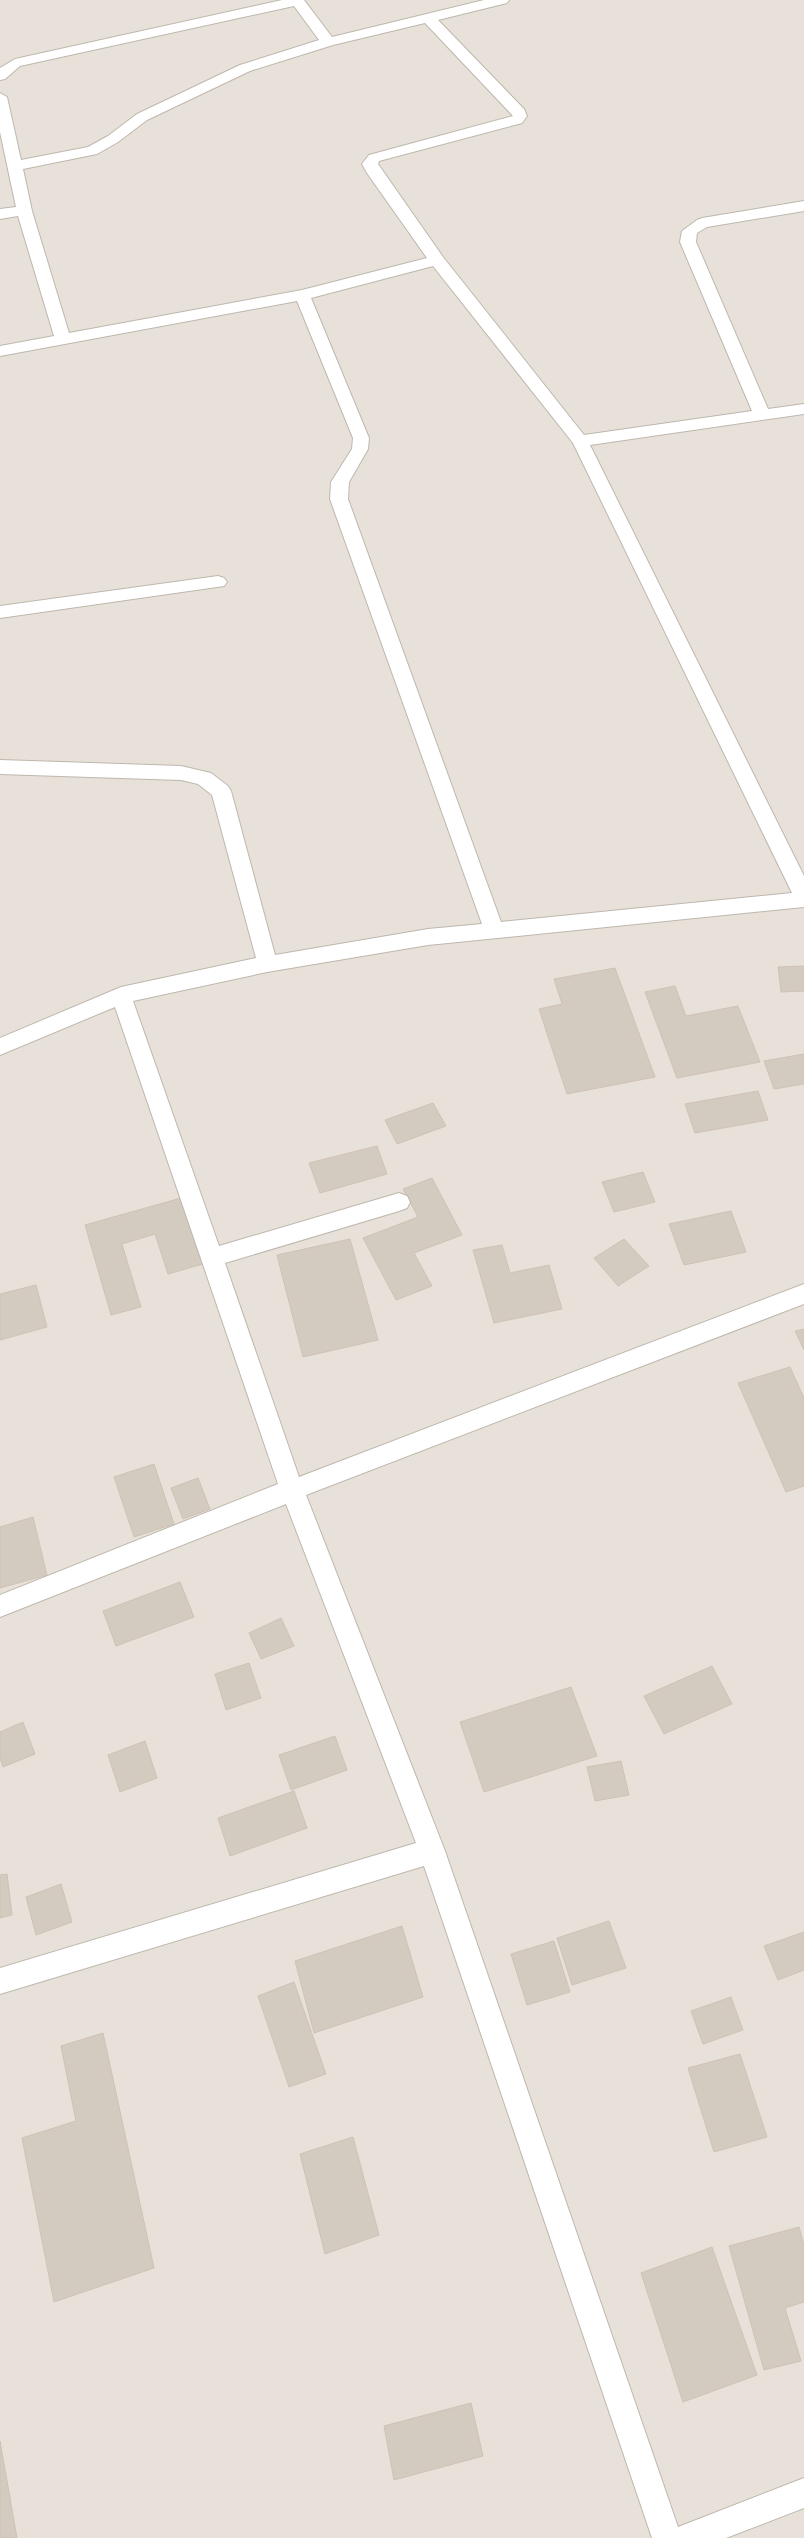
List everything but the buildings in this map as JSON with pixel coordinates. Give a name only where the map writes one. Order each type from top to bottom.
[{"type":"street","points":[[13,166],[92,151],[113,139],[142,117],[185,95],[244,68],[328,42],[502,0]]},
{"type":"street","points":[[0,76],[14,63],[297,1],[328,42]]},
{"type":"street","points":[[0,1047],[121,995],[267,964],[428,937],[804,897],[580,441],[437,260],[372,170],[370,164],[374,158],[517,120],[520,116],[519,112],[486,75],[428,18]]},
{"type":"street","points":[[0,97],[13,166],[24,211],[63,340]]},
{"type":"street","points":[[762,414],[688,242],[688,236],[690,231],[702,223],[804,206]]},
{"type":"street","points":[[0,214],[24,211]]},
{"type":"street","points":[[0,352],[302,295],[437,260]]},
{"type":"street","points":[[302,295],[361,438],[360,449],[340,482],[339,499],[494,929]]},
{"type":"street","points":[[580,441],[804,409]]},
{"type":"street","points":[[0,612],[218,582]]},
{"type":"street","points":[[0,767],[181,772],[204,778],[221,791],[267,964]]},
{"type":"street","points":[[121,995],[292,1490],[432,1851],[667,2538]]},
{"type":"street","points":[[211,1258],[399,1202]]},
{"type":"street","points":[[0,1606],[292,1490],[804,1294]]},
{"type":"street","points":[[0,1981],[432,1851]]},
{"type":"street","points":[[687,2538],[804,2493]]},
{"type":"shaded area","points":[[0,0],[804,0],[804,2538],[0,2538]]}]
